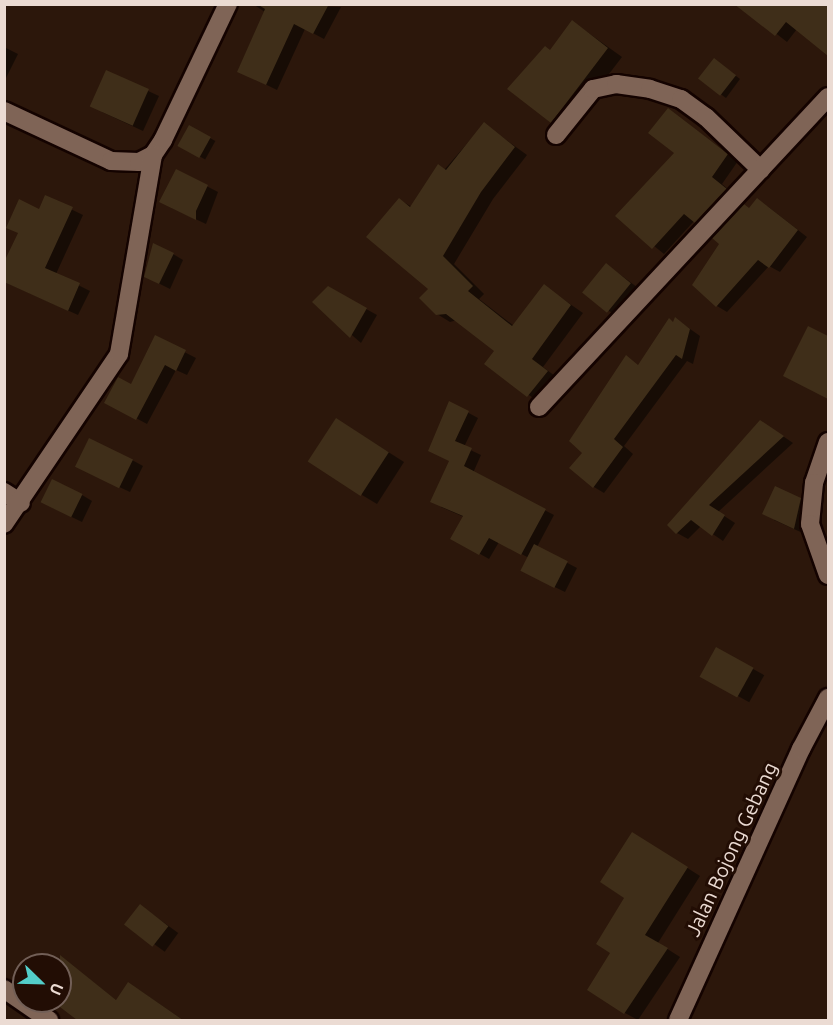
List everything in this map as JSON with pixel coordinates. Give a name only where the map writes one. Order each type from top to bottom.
[{"type":"street","points":[[4,524],[21,503],[119,354],[153,154],[228,4]]},
{"type":"street","points":[[556,135],[593,89],[616,84],[650,89],[681,99],[706,117],[760,170]]},
{"type":"street","points":[[539,407],[828,97]]},
{"type":"street","points":[[4,111],[111,161],[132,163],[153,154]]},
{"type":"street","points":[[828,442],[814,483],[810,524],[828,575]]},
{"type":"street","points":[[4,492],[21,503]]},
{"type":"street","name":"Jalan Bojong Gebang","points":[[678,1020],[801,749],[828,698]]},
{"type":"street","points":[[4,989],[49,1020]]},
{"type":"building","points":[[257,4],[329,4],[313,34],[294,24],[266,85],[237,72],[265,9]]},
{"type":"building","points":[[734,4],[828,4],[828,56],[786,22],[775,36]]},
{"type":"building","points":[[572,20],[608,48],[551,123],[507,89],[545,46],[550,50]]},
{"type":"building","points":[[714,58],[736,75],[720,96],[698,78]]},
{"type":"building","points":[[106,70],[149,89],[133,126],[90,107]]},
{"type":"building","points":[[668,108],[728,154],[712,177],[727,189],[695,223],[684,214],[652,249],[615,216],[674,153],[648,133]]},
{"type":"building","points":[[484,122],[515,147],[481,192],[443,256],[473,286],[468,291],[512,326],[544,284],[571,305],[532,359],[548,371],[527,397],[484,364],[494,351],[446,314],[436,315],[419,298],[428,289],[366,237],[399,198],[410,207],[438,164],[446,170]]},
{"type":"building","points":[[189,125],[211,137],[199,158],[177,146]]},
{"type":"building","points":[[176,169],[208,185],[196,211],[196,220],[159,202]]},
{"type":"building","points":[[45,195],[73,207],[45,268],[80,283],[68,311],[4,282],[4,262],[18,233],[6,228],[19,199],[39,209]]},
{"type":"building","points":[[757,198],[798,230],[769,268],[758,260],[716,307],[692,285],[719,244],[712,238],[744,204],[749,208]]},
{"type":"building","points":[[153,243],[174,253],[159,284],[144,277]]},
{"type":"building","points":[[606,263],[631,283],[607,313],[582,293]]},
{"type":"building","points":[[328,286],[367,308],[350,338],[312,302]]},
{"type":"building","points":[[675,317],[690,329],[682,359],[676,355],[614,439],[623,447],[593,488],[569,468],[582,453],[569,441],[626,355],[638,365],[669,318],[673,322]]},
{"type":"building","points":[[808,326],[828,336],[828,399],[783,376]]},
{"type":"building","points":[[155,335],[186,350],[176,371],[165,365],[136,420],[104,403],[118,377],[131,384]]},
{"type":"building","points":[[449,401],[469,411],[455,441],[472,448],[464,466],[546,509],[521,555],[489,538],[479,555],[450,539],[463,516],[430,502],[449,461],[428,451]]},
{"type":"building","points":[[336,418],[389,452],[361,496],[308,462]]},
{"type":"building","points":[[760,420],[784,436],[709,505],[725,515],[712,536],[691,520],[676,534],[667,525]]},
{"type":"building","points":[[89,438],[133,459],[119,488],[75,467]]},
{"type":"building","points":[[52,479],[83,494],[71,517],[41,502]]},
{"type":"building","points":[[775,486],[801,498],[794,529],[762,514]]},
{"type":"building","points":[[534,544],[568,561],[554,588],[520,571]]},
{"type":"building","points":[[716,647],[754,668],[737,698],[700,677]]},
{"type":"building","points":[[632,832],[688,867],[645,935],[668,948],[624,1014],[587,990],[610,953],[596,944],[624,898],[600,882]]},
{"type":"building","points":[[140,904],[168,926],[152,947],[124,924]]},
{"type":"building","points":[[72,965],[116,1000],[128,982],[183,1020],[77,1020],[68,1013],[72,1013]]}]
